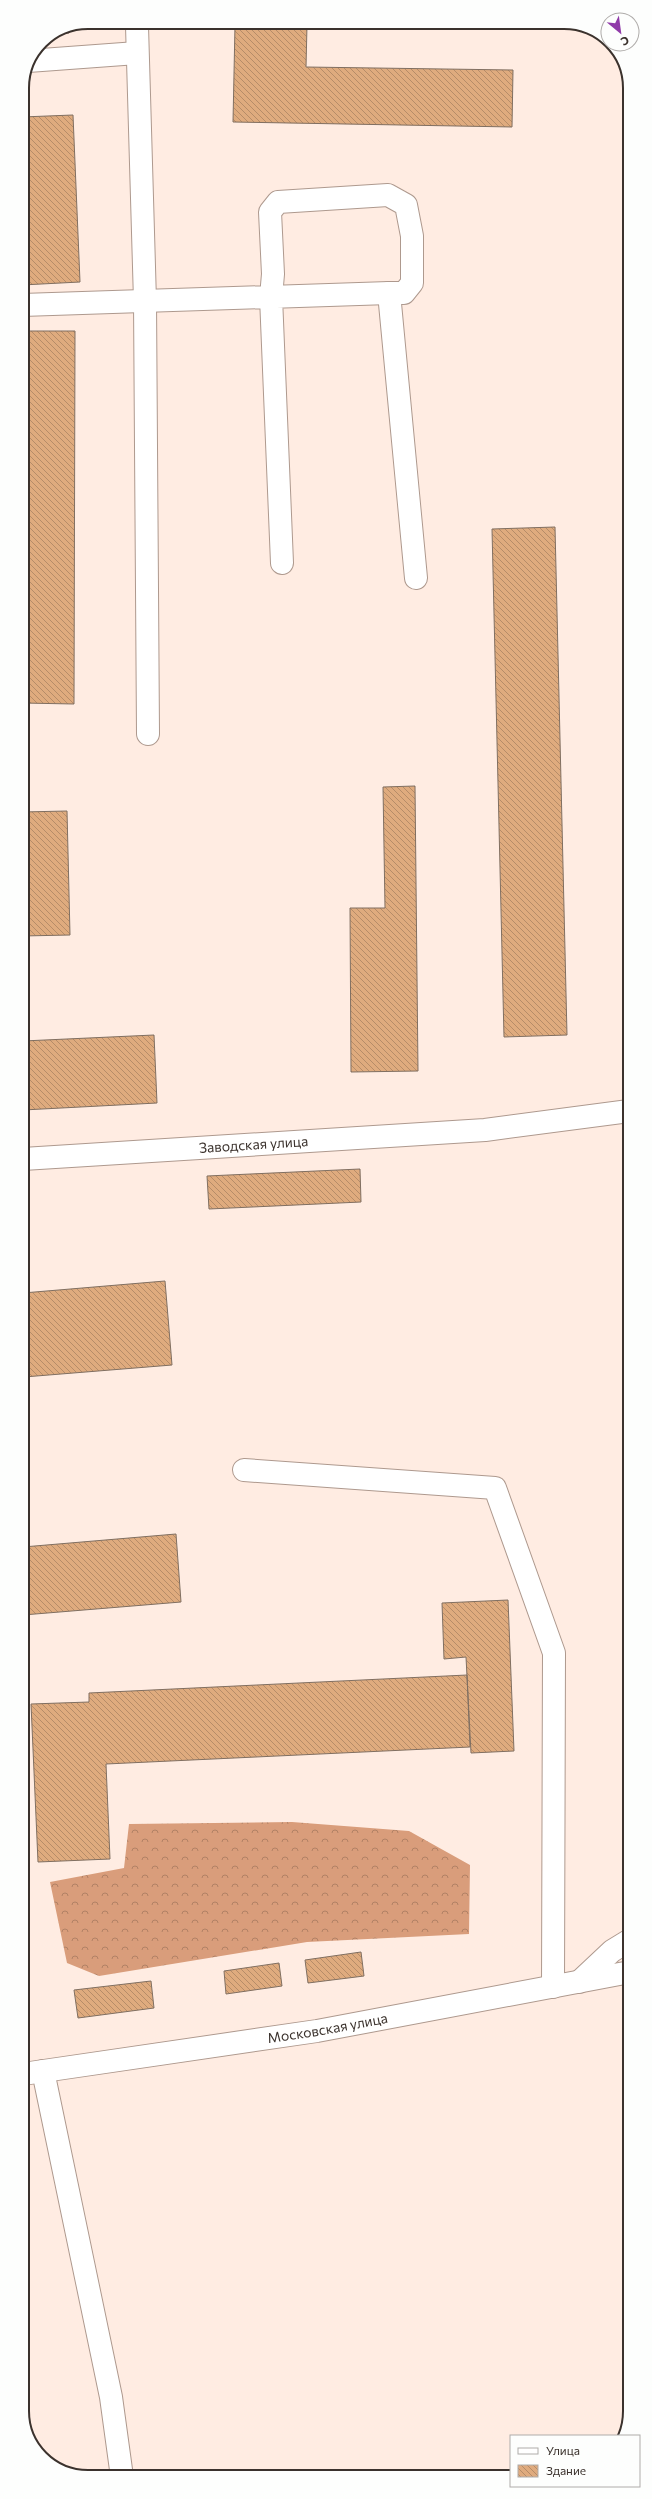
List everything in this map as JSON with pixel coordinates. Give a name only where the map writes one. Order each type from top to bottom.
[{"type":"street","points":[[137,29],[145,301],[148,734]]},
{"type":"street","points":[[37,60],[137,53]]},
{"type":"street","points":[[29,305],[271,297],[389,293],[404,293],[412,283],[412,236],[406,205],[388,195],[278,202],[270,212],[273,274],[271,297],[282,563]]},
{"type":"street","points":[[389,293],[416,578]]},
{"type":"street","name":"Заводская улица","points":[[29,1159],[485,1130],[623,1112]]},
{"type":"street","points":[[244,1470],[494,1488],[554,1653],[553,1987]]},
{"type":"street","points":[[578,1982],[612,1951],[623,1944]]},
{"type":"street","name":"Московская улица","points":[[33,2072],[317,2031],[623,1973]]},
{"type":"street","points":[[33,2072],[111,2398],[121,2470]]},
{"type":"green space","points":[[292,1822],[409,1831],[470,1865],[469,1934],[307,1942],[99,1976],[67,1963],[50,1882],[124,1868],[129,1824]]},
{"type":"building","points":[[235,29],[307,29],[306,67],[513,70],[512,127],[233,122]]},
{"type":"building","points":[[73,115],[80,282],[29,285],[29,117]]},
{"type":"building","points":[[29,331],[75,331],[74,704],[29,703]]},
{"type":"building","points":[[555,527],[567,1035],[504,1037],[492,529]]},
{"type":"building","points":[[415,786],[418,1071],[351,1072],[350,908],[385,908],[383,787]]},
{"type":"building","points":[[67,811],[70,935],[29,936],[29,812]]},
{"type":"building","points":[[154,1035],[157,1103],[29,1110],[29,1041]]},
{"type":"building","points":[[360,1169],[361,1202],[209,1209],[207,1176]]},
{"type":"building","points":[[165,1281],[172,1365],[29,1377],[29,1292]]},
{"type":"building","points":[[176,1534],[181,1602],[29,1615],[29,1546]]},
{"type":"building","points":[[508,1600],[514,1751],[471,1753],[466,1657],[444,1659],[442,1603]]},
{"type":"building","points":[[467,1675],[470,1747],[106,1764],[110,1859],[38,1862],[31,1704],[89,1702],[89,1693]]},
{"type":"building","points":[[361,1952],[364,1976],[308,1983],[305,1960]]},
{"type":"building","points":[[279,1963],[282,1986],[226,1994],[224,1971]]},
{"type":"building","points":[[151,1981],[154,2008],[78,2018],[74,1990]]}]
